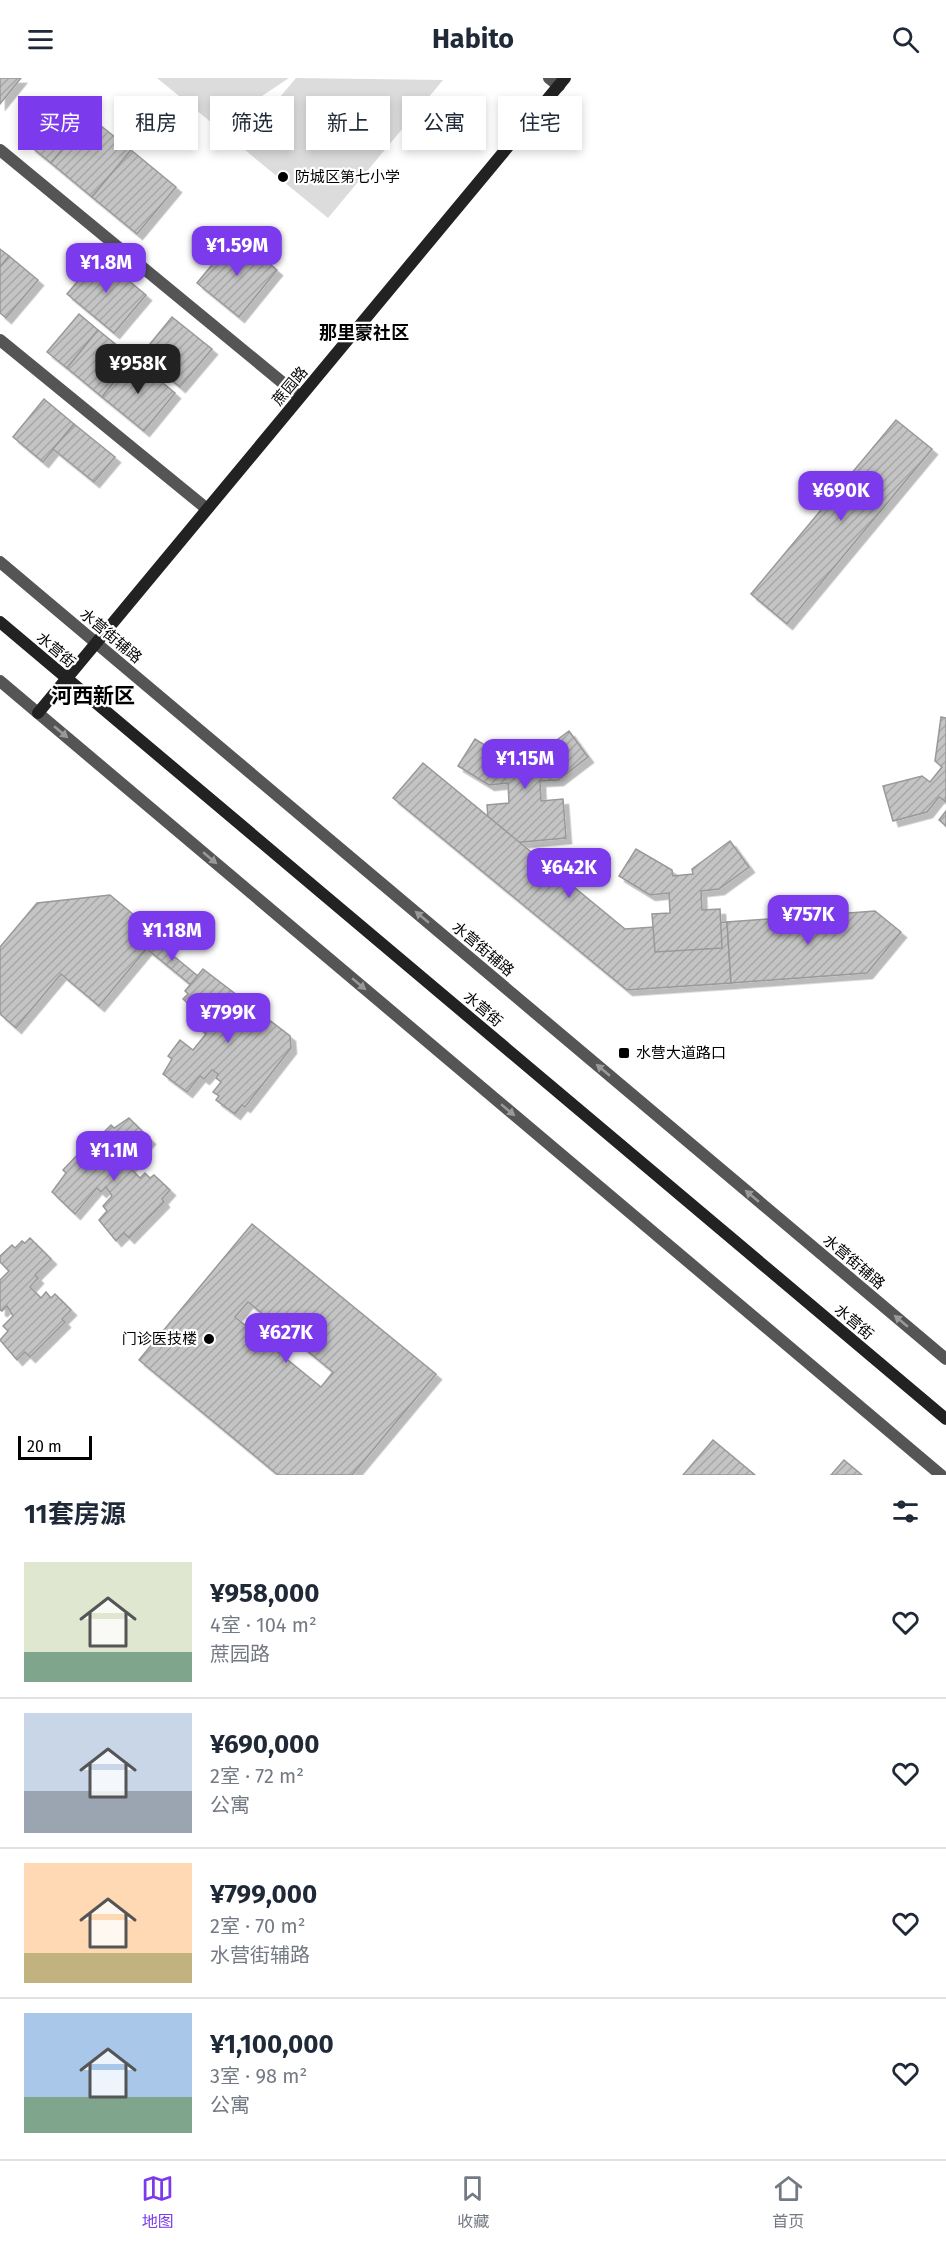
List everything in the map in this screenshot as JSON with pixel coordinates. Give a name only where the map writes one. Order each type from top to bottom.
[{"type":"street","name":"蔗园路","points":[[38,713],[558,81]]},
{"type":"street","points":[[0,150],[300,397]]},
{"type":"street","points":[[0,340],[207,509]]},
{"type":"street","name":"水营街辅路","points":[[0,562],[946,1359]]},
{"type":"street","name":"水营街","points":[[0,622],[946,1419]]},
{"type":"street","points":[[0,681],[940,1475]]},
{"type":"shaded area","points":[[157,78],[289,78],[262,96],[210,96],[210,121],[198,112],[198,96],[179,96]]},
{"type":"shaded area","points":[[296,78],[443,80],[430,96],[402,96],[402,129],[390,144],[390,96],[306,96],[306,150],[385,150],[328,218],[245,150],[294,150],[294,96],[281,96]]},
{"type":"building","points":[[0,78],[21,78],[0,104]]},
{"type":"building","points":[[102,127],[114,136],[114,150],[131,150],[92,197],[51,163],[62,150],[102,150]]},
{"type":"building","points":[[35,150],[62,150],[51,163]]},
{"type":"building","points":[[131,150],[176,187],[137,234],[92,197]]},
{"type":"building","points":[[236,236],[277,270],[239,317],[197,283]]},
{"type":"building","points":[[0,249],[9,256],[0,267]]},
{"type":"building","points":[[9,256],[38,280],[6,318],[0,313],[0,267]]},
{"type":"building","points":[[99,256],[146,295],[114,333],[67,294]]},
{"type":"building","points":[[79,314],[98,330],[67,368],[47,352]]},
{"type":"building","points":[[172,317],[212,349],[180,387],[141,355]]},
{"type":"building","points":[[98,330],[133,358],[102,397],[67,368]]},
{"type":"building","points":[[133,358],[175,393],[144,431],[102,397]]},
{"type":"building","points":[[44,399],[74,424],[43,462],[13,437]]},
{"type":"building","points":[[896,420],[932,449],[787,624],[751,594]]},
{"type":"building","points":[[74,424],[115,457],[94,482],[53,449]]},
{"type":"building","points":[[941,717],[946,718],[946,802],[939,797],[927,812],[893,821],[883,786],[922,776],[930,782],[942,767],[935,761]]},
{"type":"building","points":[[569,731],[588,757],[558,780],[540,781],[541,801],[563,799],[566,838],[490,845],[487,805],[509,803],[508,783],[489,785],[458,766],[475,739],[511,761],[512,766],[532,764],[531,759]]},
{"type":"building","points":[[423,763],[625,929],[727,922],[731,983],[627,990],[393,798]]},
{"type":"building","points":[[946,811],[946,826],[939,820]]},
{"type":"building","points":[[730,841],[749,867],[719,889],[701,891],[702,910],[720,909],[722,948],[655,952],[652,914],[670,913],[669,893],[650,895],[619,876],[636,849],[672,870],[673,876],[693,874],[692,869]]},
{"type":"building","points":[[110,895],[158,935],[99,1006],[61,974],[16,1028],[0,1014],[0,947],[37,903]]},
{"type":"building","points":[[875,911],[901,932],[867,973],[731,983],[727,922]]},
{"type":"building","points":[[154,940],[198,976],[191,985],[147,949]]},
{"type":"building","points":[[203,969],[290,1036],[291,1048],[245,1107],[242,1105],[235,1114],[216,1100],[219,1096],[213,1092],[221,1082],[216,1078],[218,1074],[212,1070],[204,1079],[200,1076],[187,1092],[163,1074],[172,1059],[168,1056],[180,1040],[193,1050],[206,1034],[197,1026],[201,1021],[189,1012],[193,1008],[183,999],[188,994],[185,991]]},
{"type":"building","points":[[129,1118],[150,1139],[134,1155],[137,1159],[129,1167],[140,1178],[145,1173],[150,1178],[154,1175],[170,1190],[162,1199],[164,1202],[129,1238],[124,1233],[116,1241],[99,1220],[107,1211],[103,1206],[112,1196],[106,1187],[101,1192],[97,1188],[75,1214],[52,1192],[66,1173],[63,1170],[81,1151],[95,1164],[108,1151],[96,1140],[111,1125],[114,1128]]},
{"type":"building","name":"门诊医技楼","points":[[252,1224],[436,1374],[352,1475],[278,1475],[139,1360]],"holes":[[[248,1302],[333,1372],[321,1387],[235,1317]]]},
{"type":"building","points":[[30,1238],[51,1259],[35,1275],[38,1278],[30,1287],[41,1298],[46,1292],[51,1298],[55,1294],[71,1310],[62,1319],[65,1322],[30,1357],[25,1352],[17,1360],[0,1340],[8,1331],[3,1326],[13,1316],[7,1306],[2,1311],[0,1310],[0,1280],[9,1271],[0,1262],[0,1256],[12,1245],[15,1248],[22,1241],[25,1243]]},
{"type":"building","points":[[713,1440],[755,1475],[683,1475]]},
{"type":"building","points":[[844,1460],[862,1475],[831,1475]]},
{"type":"place","name":"防城区第七小学","points":[[283,177]]},
{"type":"place","name":"水营大道路口","points":[[624,1053]]},
{"type":"place","name":"门诊医技楼","points":[[209,1339]]},
{"type":"district","name":"那里蒙社区","points":[[364,333]]},
{"type":"district","name":"河西新区","points":[[93,696]]}]
